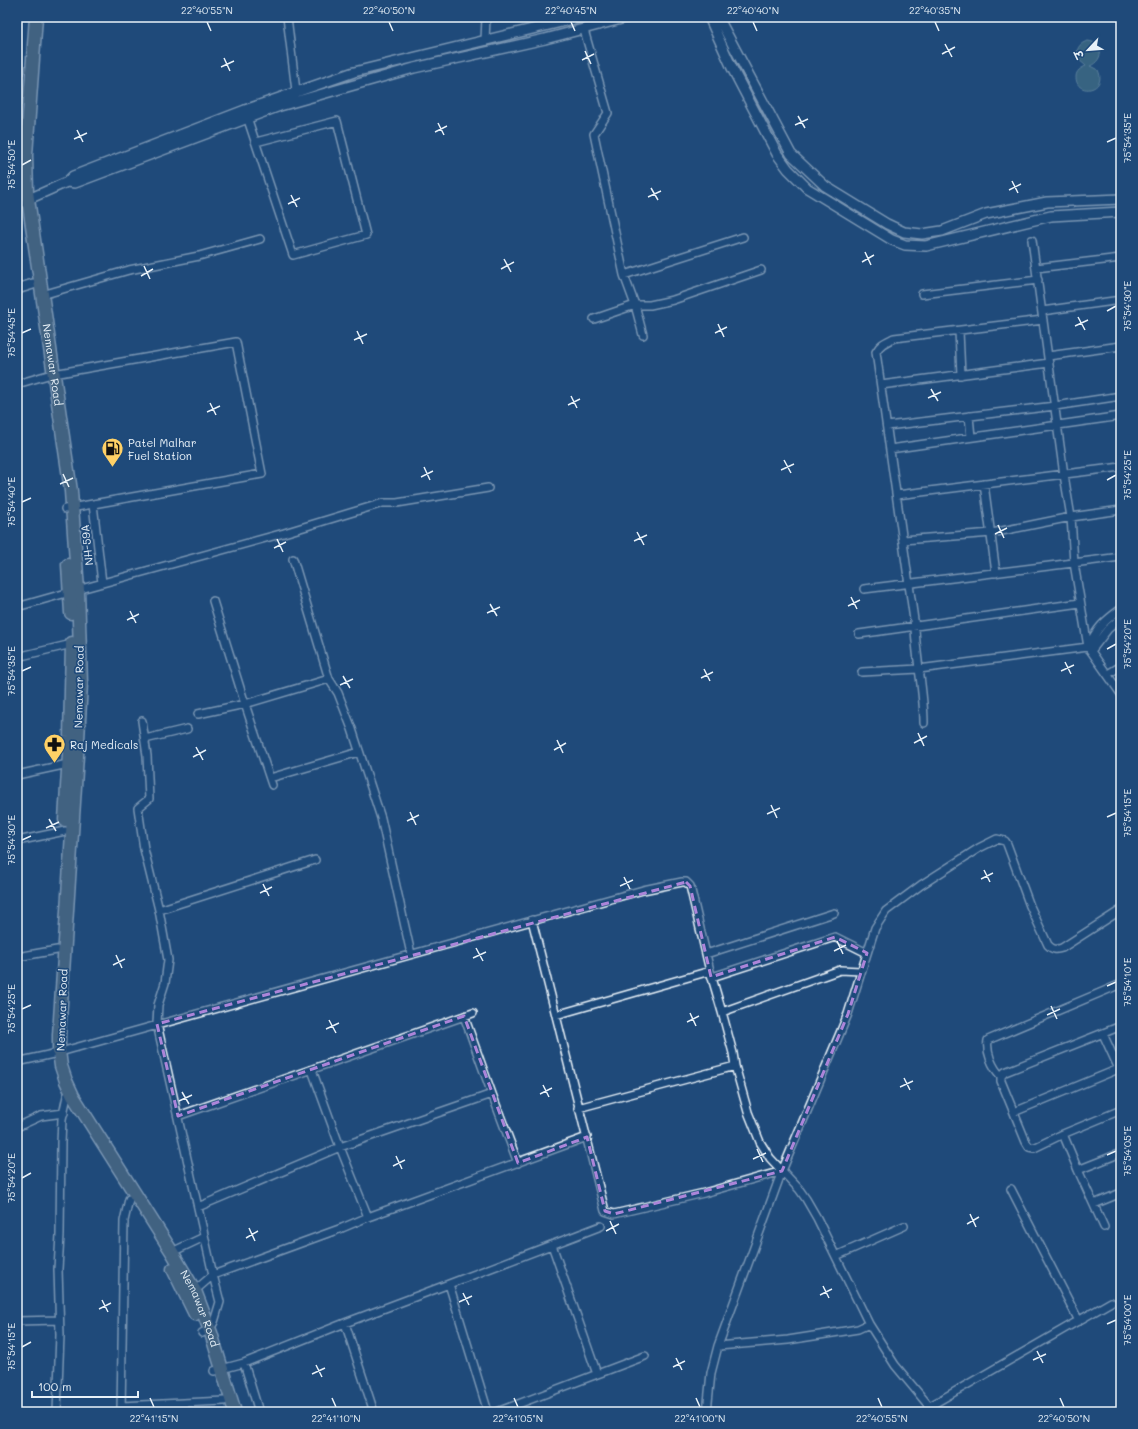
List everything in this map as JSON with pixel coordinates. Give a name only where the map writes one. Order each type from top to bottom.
[{"type":"highway","name":"Nemawar Road","points":[[28,17],[20,169],[42,294],[51,375],[69,508],[81,683],[74,740],[58,998],[51,1043],[73,1096],[172,1252],[191,1294],[194,1308],[206,1331],[218,1371],[225,1407]]},
{"type":"highway","name":"Nemawar Road","points":[[36,17],[26,156],[25,200],[33,284],[42,336],[51,375]]},
{"type":"highway","name":"Nemawar Road","points":[[58,998],[57,950],[61,920],[68,764],[74,740],[72,644],[74,591]]},
{"type":"highway","name":"Nemawar Road","points":[[56,1052],[55,1069],[67,1096],[129,1199],[191,1294]]},
{"type":"highway","name":"Nemawar Road","points":[[218,1371],[235,1412]]},
{"type":"street","points":[[287,17],[296,91]]},
{"type":"street","points":[[485,41],[486,17]]},
{"type":"street","points":[[25,200],[67,182],[72,176],[246,114],[296,91],[354,72],[582,17]]},
{"type":"street","points":[[246,114],[280,106],[414,68],[584,30],[629,17]]},
{"type":"street","points":[[709,17],[732,68],[773,147],[788,169],[807,188],[892,240],[904,245],[926,246],[1051,216],[1121,212]]},
{"type":"street","points":[[718,17],[790,154],[825,186],[887,224],[904,232],[922,234],[942,231],[986,214],[1047,202],[1121,199]]},
{"type":"street","points":[[542,27],[545,39]]},
{"type":"street","points":[[584,30],[608,113],[594,134],[624,275],[635,305],[643,335]]},
{"type":"street","points":[[246,114],[293,255],[366,235],[337,121],[256,142]]},
{"type":"street","points":[[624,275],[743,236]]},
{"type":"street","points":[[42,294],[135,269],[199,256],[260,239]]},
{"type":"street","points":[[1032,240],[1071,517],[1074,564],[1089,649],[1121,694]]},
{"type":"street","points":[[1036,268],[1121,258]]},
{"type":"street","points":[[594,319],[635,305],[650,305],[673,300],[761,270]]},
{"type":"street","points":[[922,294],[1038,280]]},
{"type":"street","points":[[17,289],[33,284]]},
{"type":"street","points":[[1042,311],[1121,300]]},
{"type":"street","points":[[924,723],[924,706],[915,640],[915,627],[876,352],[884,343],[894,338],[1043,320]]},
{"type":"street","points":[[959,331],[961,374]]},
{"type":"street","points":[[17,384],[51,375],[236,342],[262,474],[69,508]]},
{"type":"street","points":[[881,385],[1048,360],[1121,346]]},
{"type":"street","points":[[887,426],[1055,406],[1121,396]]},
{"type":"street","points":[[969,416],[971,437]]},
{"type":"street","points":[[890,449],[1121,416]]},
{"type":"street","points":[[896,495],[1121,467]]},
{"type":"street","points":[[984,484],[996,573]]},
{"type":"street","points":[[17,608],[284,533],[383,503],[397,503],[488,488]]},
{"type":"street","name":"NH-59A","points":[[93,504],[102,583]]},
{"type":"street","points":[[903,540],[991,533],[1071,517],[1121,510]]},
{"type":"street","points":[[864,589],[1121,557]]},
{"type":"street","points":[[293,559],[329,679],[338,693],[381,818],[411,954]]},
{"type":"street","points":[[213,601],[271,781],[359,752]]},
{"type":"street","points":[[859,634],[1080,603]]},
{"type":"street","points":[[1089,649],[1094,634],[1105,620],[1121,609]]},
{"type":"street","points":[[862,672],[919,668],[1089,649],[1121,618]]},
{"type":"street","points":[[17,657],[72,644]]},
{"type":"street","points":[[1108,674],[1121,666]]},
{"type":"street","points":[[198,714],[245,704],[329,679]]},
{"type":"street","points":[[142,721],[147,756],[149,799],[138,808],[144,849],[159,910],[168,960],[165,983],[158,1005],[157,1024],[204,1237],[220,1302],[214,1322],[206,1331]]},
{"type":"street","points":[[145,739],[187,729]]},
{"type":"street","points":[[17,775],[68,764]]},
{"type":"street","points":[[17,841],[65,831]]},
{"type":"street","points":[[707,1412],[711,1374],[718,1346],[750,1253],[782,1171],[848,1014],[875,928],[886,911],[921,885],[979,848],[997,839],[1005,841],[1007,844],[1030,906],[1048,945],[1052,949],[1062,948],[1121,910]]},
{"type":"street","points":[[159,910],[315,860]]},
{"type":"street","points":[[17,1062],[643,890],[686,882],[690,886],[711,974],[748,1112],[760,1142],[770,1158],[799,1189],[806,1199],[817,1218],[869,1324],[895,1365],[932,1409],[1111,1302]]},
{"type":"street","points":[[706,954],[834,913]]},
{"type":"street","points":[[532,920],[605,1211],[614,1214],[704,1193],[782,1171]]},
{"type":"street","points":[[556,1015],[711,974],[835,937],[867,953]]},
{"type":"street","points":[[17,957],[57,950]]},
{"type":"street","points":[[722,1012],[840,970],[861,971]]},
{"type":"street","points":[[1121,984],[988,1040],[987,1046],[994,1069],[1001,1076],[1001,1081],[1029,1147],[1034,1148],[1063,1134],[1121,1110]]},
{"type":"street","points":[[178,1116],[473,1013]]},
{"type":"street","points":[[464,1016],[518,1163]]},
{"type":"street","points":[[1001,1076],[1005,1072],[1121,1026]]},
{"type":"street","points":[[1014,1112],[1120,1068],[1103,1034]]},
{"type":"street","points":[[578,1108],[736,1066]]},
{"type":"street","points":[[312,1070],[340,1147],[368,1216]]},
{"type":"street","points":[[198,1207],[340,1147],[492,1094]]},
{"type":"street","points":[[57,1412],[61,1144],[67,1096]]},
{"type":"street","points":[[17,1127],[41,1116],[64,1113]]},
{"type":"street","points":[[1063,1134],[1104,1227]]},
{"type":"street","points":[[191,1294],[213,1275],[342,1228],[368,1216],[587,1137]]},
{"type":"street","points":[[1078,1170],[1121,1153]]},
{"type":"street","points":[[1011,1189],[1079,1321]]},
{"type":"street","points":[[1094,1204],[1121,1193]]},
{"type":"street","points":[[129,1199],[124,1221],[121,1409],[225,1407]]},
{"type":"street","points":[[218,1371],[244,1363],[345,1323],[602,1226]]},
{"type":"street","points":[[836,1256],[904,1226]]},
{"type":"street","points":[[172,1252],[204,1237]]},
{"type":"street","points":[[552,1245],[597,1374]]},
{"type":"street","points":[[449,1284],[488,1412]]},
{"type":"street","points":[[17,1321],[59,1320]]},
{"type":"street","points":[[345,1323],[374,1412]]},
{"type":"street","points":[[718,1346],[788,1340],[858,1330],[869,1324]]},
{"type":"street","points":[[497,1412],[645,1356]]},
{"type":"street","points":[[244,1363],[259,1412]]},
{"type":"highlighted area","points":[[686,882],[690,886],[711,977],[835,937],[867,953],[848,1014],[782,1171],[614,1214],[605,1211],[587,1137],[518,1163],[464,1016],[178,1116],[157,1024]]},
{"type":"green space","points":[[1088,41],[1097,45],[1100,52],[1098,60],[1090,66],[1098,70],[1100,77],[1099,83],[1091,89],[1081,87],[1077,83],[1076,77],[1078,71],[1086,66],[1078,59],[1078,47],[1082,43]]},
{"type":"place","name":"Patel Malhar Fuel Station","points":[[113,468]]},
{"type":"place","name":"Raj Medicals","points":[[54,764]]}]
